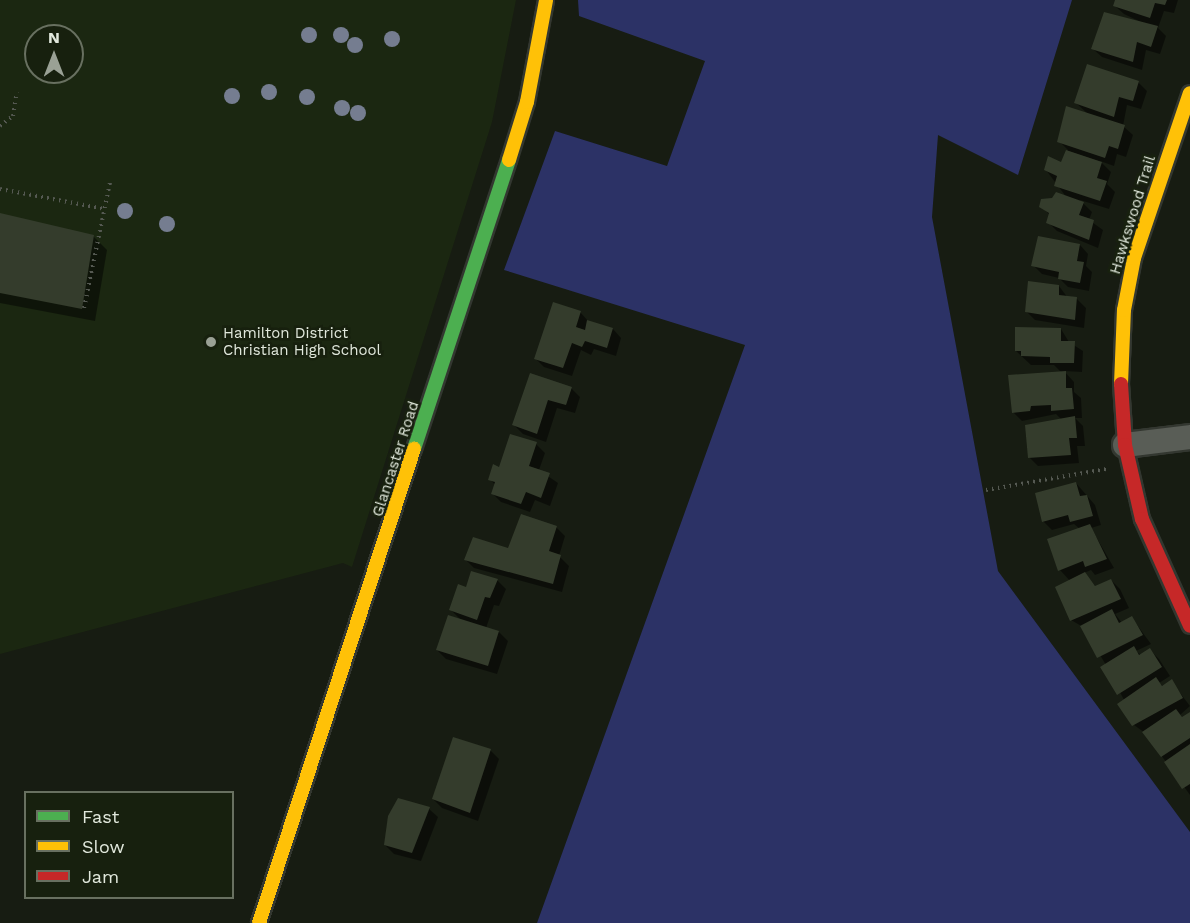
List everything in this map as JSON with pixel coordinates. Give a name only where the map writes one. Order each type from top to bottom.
[{"type":"street","name":"Glancaster Road","points":[[259,923],[514,146],[527,102],[546,0]]},
{"type":"street","name":"Hawkswood Trail","points":[[1190,93],[1134,258],[1124,310],[1120,368],[1127,455],[1142,519],[1190,626]]},
{"type":"street","points":[[1127,455],[1190,437]]},
{"type":"path","points":[[0,126],[14,116],[17,92]]},
{"type":"path","points":[[84,308],[110,183]]},
{"type":"path","points":[[0,189],[105,209]]},
{"type":"path","points":[[986,490],[1127,455]]},
{"type":"shaded area","name":"Hamilton District Christian High School","points":[[0,0],[516,0],[492,122],[352,567],[343,563],[0,654]]},
{"type":"shaded area","points":[[578,0],[1072,0],[1018,175],[938,135],[932,217],[998,571],[1190,832],[1190,923],[537,923],[745,345],[504,270],[555,131],[667,166],[705,61],[579,16]]},
{"type":"building","points":[[1115,0],[1167,0],[1165,5],[1155,3],[1150,18],[1113,6]]},
{"type":"building","points":[[1104,12],[1158,26],[1151,47],[1137,42],[1133,62],[1091,49]]},
{"type":"building","points":[[1087,64],[1139,81],[1133,101],[1119,97],[1114,117],[1074,103]]},
{"type":"building","points":[[1066,106],[1125,125],[1118,149],[1109,146],[1105,158],[1057,142]]},
{"type":"building","points":[[1066,150],[1102,162],[1097,178],[1107,181],[1100,201],[1054,186],[1057,176],[1044,170],[1048,156],[1061,162]]},
{"type":"building","points":[[1056,192],[1084,202],[1079,215],[1094,220],[1089,240],[1046,223],[1049,213],[1039,207],[1041,199],[1052,198]]},
{"type":"building","points":[[0,213],[94,235],[82,309],[0,293]]},
{"type":"building","points":[[1038,236],[1080,244],[1077,261],[1084,262],[1080,283],[1058,279],[1059,272],[1031,266]]},
{"type":"building","points":[[1028,281],[1059,285],[1059,295],[1077,297],[1075,320],[1025,312]]},
{"type":"building","points":[[553,302],[581,311],[576,327],[585,330],[587,320],[613,328],[607,348],[585,341],[582,347],[572,343],[563,368],[534,359]]},
{"type":"building","points":[[1015,327],[1061,328],[1061,341],[1075,341],[1074,363],[1050,363],[1050,357],[1021,356],[1021,351],[1015,351]]},
{"type":"building","points":[[1066,371],[1066,388],[1072,388],[1074,409],[1051,411],[1051,405],[1031,406],[1030,411],[1012,413],[1008,375]]},
{"type":"building","points":[[530,373],[572,387],[566,405],[548,400],[537,434],[512,425]]},
{"type":"building","points":[[1075,416],[1077,438],[1069,438],[1071,455],[1028,458],[1025,425]]},
{"type":"building","points":[[510,434],[537,442],[529,466],[550,473],[541,498],[526,492],[521,504],[491,494],[495,482],[488,480],[493,464],[499,467]]},
{"type":"building","points":[[1076,482],[1080,496],[1087,495],[1093,516],[1070,522],[1068,515],[1042,522],[1035,493]]},
{"type":"building","points":[[521,514],[557,526],[549,551],[561,555],[553,584],[464,560],[473,537],[508,548]]},
{"type":"building","points":[[1090,524],[1107,559],[1085,567],[1083,561],[1058,571],[1047,539]]},
{"type":"building","points":[[471,571],[498,579],[490,598],[485,597],[477,620],[449,610],[458,584],[466,587]]},
{"type":"building","points":[[1085,572],[1095,586],[1111,579],[1121,599],[1070,621],[1055,587]]},
{"type":"building","points":[[1112,609],[1119,623],[1132,616],[1143,635],[1097,658],[1080,626]]},
{"type":"building","points":[[448,615],[499,631],[488,666],[436,650]]},
{"type":"building","points":[[1134,646],[1139,655],[1150,648],[1162,667],[1117,695],[1100,667]]},
{"type":"building","points":[[1156,677],[1162,686],[1172,679],[1183,698],[1132,726],[1117,704]]},
{"type":"building","points":[[1176,709],[1182,717],[1190,712],[1190,738],[1161,757],[1142,732]]},
{"type":"building","points":[[453,737],[491,749],[470,813],[432,799]]},
{"type":"building","points":[[1190,744],[1190,784],[1182,789],[1164,762]]},
{"type":"building","points":[[398,798],[430,807],[412,853],[384,845],[388,816]]},
{"type":"traffic: fast","points":[[414,449],[509,160]]},
{"type":"traffic: slow","points":[[509,160],[527,102],[546,0]]},
{"type":"traffic: slow","points":[[1121,384],[1124,310],[1134,258],[1190,93]]},
{"type":"traffic: slow","points":[[259,923],[414,449]]},
{"type":"traffic: jam","points":[[1121,384],[1125,445],[1142,519],[1190,626]]},
{"type":"place","name":"Hamilton District Christian High School","points":[[211,342]]}]
